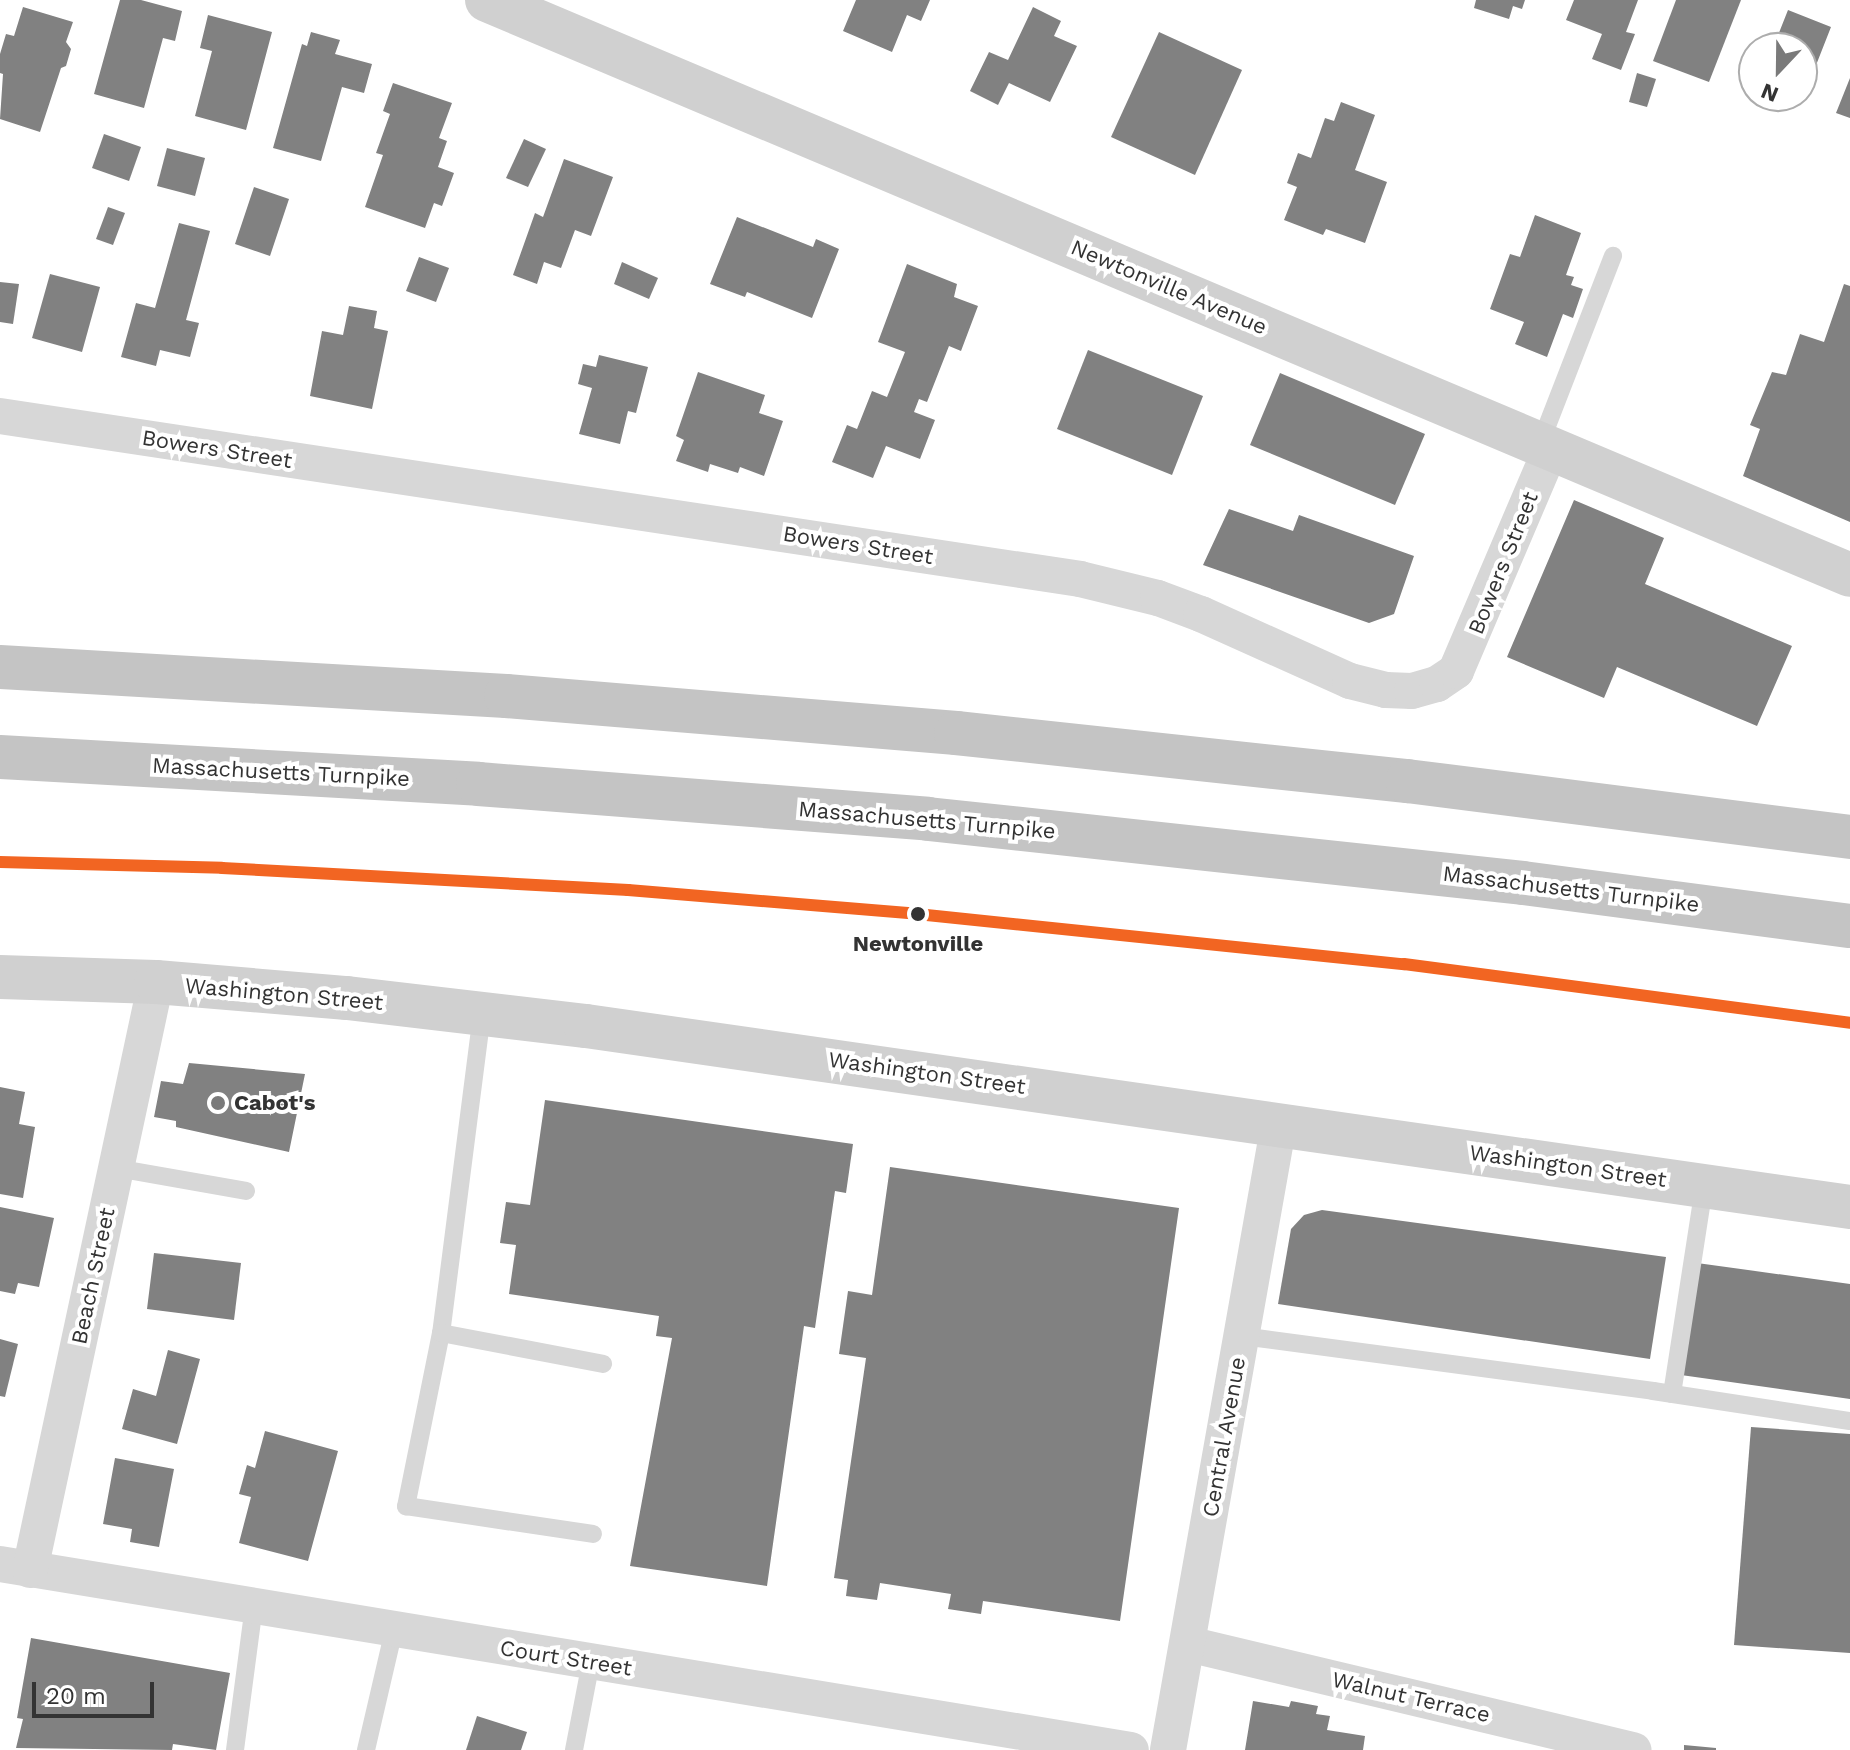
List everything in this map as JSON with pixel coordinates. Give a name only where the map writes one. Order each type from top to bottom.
[{"type":"highway","points":[[0,667],[506,696],[956,733],[1407,781],[1850,837]]},
{"type":"highway","name":"Massachusetts Turnpike","points":[[0,757],[478,784],[898,817],[1369,865],[1850,926]]},
{"type":"main road","name":"Newtonville Avenue","points":[[487,0],[1850,575]]},
{"type":"main road","name":"Washington Street","points":[[0,977],[156,982],[347,998],[482,1014],[1279,1123],[1850,1207]]},
{"type":"street","name":"Bowers Street","points":[[0,416],[1080,579],[1187,608],[1350,681],[1386,690],[1412,691],[1437,684],[1456,671],[1546,446]]},
{"type":"street","name":"Beach Street","points":[[15,1567],[116,1168],[156,982]]},
{"type":"street","name":"Central Avenue","points":[[1168,1750],[1279,1123]]},
{"type":"street","name":"Court Street","points":[[15,1567],[1131,1750]]},
{"type":"street","name":"Walnut Terrace","points":[[1188,1644],[1634,1750]]},
{"type":"lane","points":[[1546,446],[1613,256]]},
{"type":"lane","points":[[482,1014],[441,1333],[406,1506],[593,1534]]},
{"type":"lane","points":[[116,1168],[246,1191]]},
{"type":"lane","points":[[1672,1394],[1704,1187]]},
{"type":"lane","points":[[441,1333],[603,1364]]},
{"type":"lane","points":[[1242,1336],[1850,1421]]},
{"type":"lane","points":[[235,1750],[254,1606]]},
{"type":"lane","points":[[366,1750],[394,1630]]},
{"type":"lane","points":[[574,1750],[591,1662]]},
{"type":"building","points":[[120,0],[141,0],[182,11],[175,41],[163,38],[144,108],[94,94]]},
{"type":"building","points":[[856,0],[930,0],[921,21],[907,15],[892,52],[843,31]]},
{"type":"building","points":[[1476,0],[1525,0],[1522,9],[1513,6],[1509,19],[1474,8]]},
{"type":"building","points":[[1574,0],[1638,0],[1626,32],[1635,34],[1621,70],[1592,59],[1602,34],[1566,20]]},
{"type":"building","points":[[1676,0],[1741,0],[1709,82],[1653,61]]},
{"type":"building","points":[[23,7],[73,22],[66,42],[71,49],[66,66],[61,68],[40,132],[0,119],[3,74],[0,73],[0,54],[6,34],[14,36]]},
{"type":"building","points":[[1033,7],[1061,21],[1054,36],[1077,46],[1050,102],[1009,83],[998,105],[970,91],[989,52],[1008,60]]},
{"type":"building","points":[[1788,10],[1831,27],[1818,60],[1818,32],[1779,32]]},
{"type":"building","points":[[208,15],[272,32],[246,130],[195,116],[212,51],[200,48]]},
{"type":"building","points":[[311,32],[340,40],[335,54],[372,64],[364,93],[342,87],[321,161],[273,148],[302,44],[307,46]]},
{"type":"building","points":[[1159,32],[1242,70],[1195,175],[1111,137]]},
{"type":"building","points":[[1637,73],[1656,79],[1647,107],[1629,102]]},
{"type":"building","points":[[1850,78],[1850,118],[1836,113]]},
{"type":"building","points":[[393,83],[452,103],[439,138],[447,141],[438,167],[454,173],[442,206],[434,203],[425,228],[365,207],[383,155],[376,153],[390,114],[383,111]]},
{"type":"building","points":[[1341,102],[1375,115],[1355,170],[1387,182],[1365,243],[1326,229],[1323,235],[1284,220],[1297,187],[1287,183],[1298,153],[1311,158],[1325,118],[1334,121]]},
{"type":"building","points":[[104,134],[141,147],[129,181],[92,168]]},
{"type":"building","points":[[524,139],[546,149],[528,187],[506,178]]},
{"type":"building","points":[[167,148],[205,158],[195,196],[157,186]]},
{"type":"building","points":[[564,159],[613,177],[591,236],[575,230],[561,268],[544,262],[537,284],[513,275],[535,213],[543,217]]},
{"type":"building","points":[[254,187],[289,199],[270,256],[235,244]]},
{"type":"building","points":[[108,207],[125,213],[113,245],[96,239]]},
{"type":"building","points":[[1535,215],[1581,233],[1566,275],[1574,277],[1571,285],[1583,289],[1573,318],[1563,314],[1547,357],[1515,344],[1524,322],[1490,309],[1510,254],[1520,257]]},
{"type":"building","points":[[737,217],[813,247],[816,239],[839,249],[812,318],[747,292],[745,297],[710,284]]},
{"type":"building","points":[[179,223],[210,231],[186,320],[199,323],[190,357],[160,350],[156,366],[121,357],[136,303],[155,308]]},
{"type":"building","points":[[419,257],[449,268],[436,302],[406,291]]},
{"type":"building","points":[[622,262],[658,278],[649,299],[614,284]]},
{"type":"building","points":[[907,264],[957,284],[954,297],[978,306],[961,351],[949,346],[927,402],[919,399],[914,412],[935,420],[920,459],[886,446],[873,478],[832,462],[847,425],[857,429],[872,391],[887,397],[905,352],[878,342]]},
{"type":"building","points":[[50,274],[100,287],[82,352],[32,338]]},
{"type":"building","points":[[0,282],[19,284],[13,324],[0,322]]},
{"type":"building","points":[[1844,284],[1850,286],[1850,522],[1743,476],[1760,429],[1750,425],[1772,372],[1786,375],[1800,334],[1824,342]]},
{"type":"building","points":[[349,306],[377,311],[374,328],[388,331],[372,409],[310,396],[322,331],[343,335]]},
{"type":"building","points":[[1088,350],[1203,396],[1172,475],[1057,429]]},
{"type":"building","points":[[599,355],[648,367],[636,413],[628,411],[620,444],[579,434],[592,388],[578,384],[583,364],[596,367]]},
{"type":"building","points":[[698,372],[765,395],[759,413],[783,421],[764,476],[740,467],[738,473],[710,464],[708,472],[676,461],[684,440],[676,436]]},
{"type":"building","points":[[1280,373],[1425,434],[1395,505],[1250,445]]},
{"type":"building","points":[[1574,500],[1664,538],[1645,584],[1792,646],[1757,726],[1617,667],[1604,698],[1507,657]]},
{"type":"building","points":[[1229,509],[1293,531],[1299,515],[1414,556],[1394,614],[1369,623],[1203,565]]},
{"type":"building","points":[[189,1063],[305,1074],[289,1152],[176,1127],[176,1121],[154,1117],[161,1081],[183,1084]]},
{"type":"building","points":[[0,1087],[25,1092],[19,1124],[35,1127],[23,1198],[0,1194]]},
{"type":"building","points":[[545,1100],[853,1144],[846,1193],[835,1191],[815,1328],[804,1326],[767,1586],[630,1566],[672,1338],[656,1336],[659,1316],[509,1294],[516,1245],[500,1243],[506,1202],[530,1205]]},
{"type":"building","points":[[890,1167],[1179,1208],[1120,1621],[983,1601],[981,1614],[948,1609],[951,1594],[880,1583],[877,1600],[846,1596],[848,1580],[834,1578],[866,1358],[839,1354],[848,1291],[872,1295]]},
{"type":"building","points":[[0,1207],[54,1218],[39,1287],[18,1283],[15,1294],[0,1291]]},
{"type":"building","points":[[1322,1210],[1666,1257],[1650,1359],[1278,1304],[1291,1229],[1304,1215]]},
{"type":"building","points":[[154,1253],[241,1263],[234,1320],[147,1309]]},
{"type":"building","points":[[1697,1263],[1850,1284],[1850,1399],[1681,1375]]},
{"type":"building","points":[[0,1339],[18,1344],[5,1397],[0,1396]]},
{"type":"building","points":[[168,1350],[200,1359],[177,1444],[122,1429],[133,1389],[156,1396]]},
{"type":"building","points":[[1751,1427],[1850,1434],[1850,1653],[1734,1645]]},
{"type":"building","points":[[265,1431],[338,1451],[308,1561],[239,1543],[251,1497],[239,1494],[247,1465],[255,1468]]},
{"type":"building","points":[[115,1458],[174,1469],[159,1547],[130,1542],[132,1529],[103,1524]]},
{"type":"building","points":[[31,1638],[230,1673],[216,1750],[173,1744],[172,1750],[16,1748],[23,1719],[17,1718]]},
{"type":"building","points":[[1253,1701],[1289,1707],[1291,1701],[1318,1706],[1316,1714],[1330,1716],[1327,1730],[1365,1736],[1363,1750],[1245,1750]]},
{"type":"building","points":[[477,1716],[527,1732],[521,1750],[466,1750]]},
{"type":"building","points":[[1684,1745],[1716,1748],[1716,1750],[1684,1750]]},
{"type":"transit line","points":[[0,862],[222,868],[628,890],[917,914],[1404,964],[1850,1023]]},
{"type":"place","name":"Newtonville","points":[[918,914]]},
{"type":"place","name":"Cabot's","points":[[218,1103]]}]
